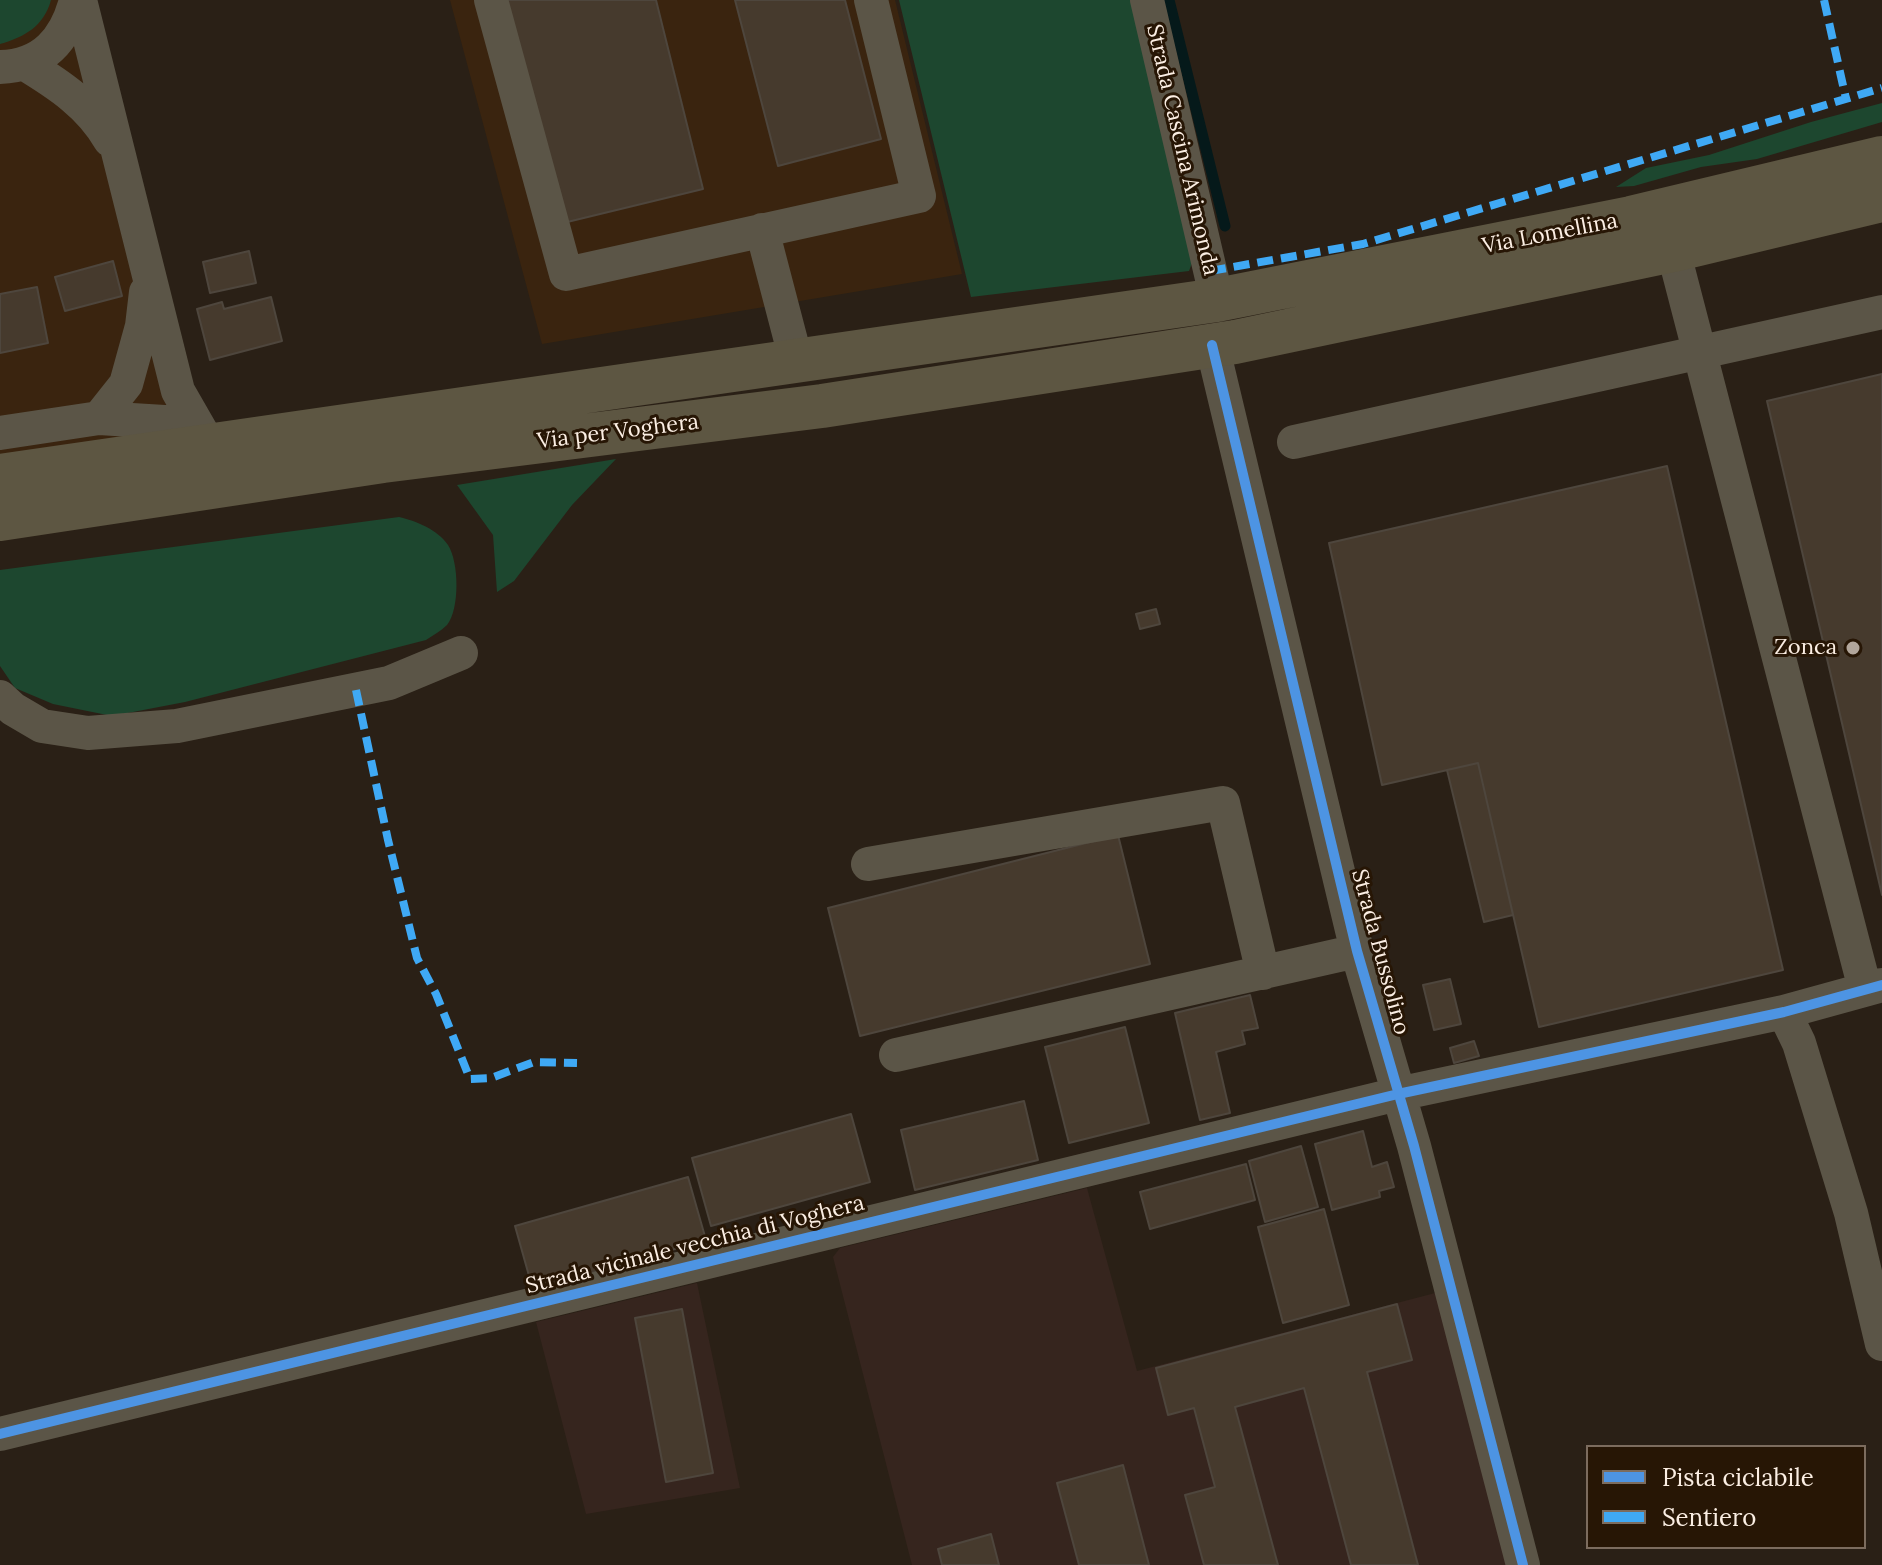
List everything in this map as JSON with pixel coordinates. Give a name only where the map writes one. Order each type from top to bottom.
[{"type":"main road","name":"Via Lomellina","points":[[1217,300],[1631,218],[1882,158]]},
{"type":"main road","name":"Via Lomellina","points":[[1223,343],[1673,250],[1882,200]]},
{"type":"main road","name":"Via per Voghera","points":[[0,476],[203,434],[796,360],[1217,300]]},
{"type":"main road","name":"Via per Voghera","points":[[0,519],[383,461],[822,406],[1223,343]]},
{"type":"street","points":[[491,0],[566,274],[919,196],[871,0]]},
{"type":"street","name":"Strada Cascina Arimonda","points":[[1147,0],[1217,300]]},
{"type":"street","points":[[10,70],[43,54],[59,41],[75,8]]},
{"type":"street","points":[[75,8],[98,120]]},
{"type":"street","points":[[75,8],[122,162],[178,391],[203,434]]},
{"type":"street","points":[[10,70],[58,83],[98,120],[122,162]]},
{"type":"street","points":[[762,230],[796,360]]},
{"type":"street","points":[[1673,250],[1871,974]]},
{"type":"street","points":[[99,418],[126,384],[142,326],[148,268]]},
{"type":"street","points":[[1294,442],[1882,312]]},
{"type":"street","name":"Strada Bussolino","points":[[1223,343],[1357,951],[1523,1565]]},
{"type":"street","points":[[0,433],[99,418],[203,434]]},
{"type":"street","points":[[0,697],[13,709],[42,726],[72,731],[88,733],[177,726],[389,683],[461,653]]},
{"type":"street","points":[[868,864],[1223,803],[1263,973]]},
{"type":"street","points":[[896,1055],[1357,951]]},
{"type":"street","name":"Strada vicinale vecchia di Voghera","points":[[0,1434],[1398,1094],[1784,1012],[1871,974]]},
{"type":"street","points":[[1784,1012],[1799,1043],[1851,1213],[1882,1344]]},
{"type":"shaded area","points":[[0,0],[71,0],[183,449],[0,471]]},
{"type":"shaded area","points":[[450,0],[895,0],[962,274],[542,344]]},
{"type":"shaded area","points":[[1087,1188],[1137,1371],[1439,1292],[1509,1565],[912,1565],[833,1257],[840,1248]]},
{"type":"shaded area","points":[[697,1283],[740,1488],[586,1514],[536,1322]]},
{"type":"green space","points":[[0,0],[51,0],[38,24],[18,38],[0,44]]},
{"type":"green space","points":[[899,0],[1134,0],[1192,263],[1189,271],[971,297]]},
{"type":"green space","points":[[1882,103],[1882,122],[1757,159],[1701,167],[1634,186],[1616,187],[1646,168],[1709,155]]},
{"type":"green space","points":[[616,459],[572,505],[514,581],[497,592],[493,535],[457,485]]},
{"type":"green space","points":[[399,517],[419,523],[438,534],[448,545],[454,562],[456,597],[451,618],[445,627],[426,640],[185,702],[112,716],[53,704],[15,688],[0,666],[0,570]]},
{"type":"building","points":[[503,0],[656,0],[703,189],[559,224]]},
{"type":"building","points":[[735,0],[845,0],[881,139],[778,166]]},
{"type":"building","points":[[249,251],[256,283],[210,293],[203,262]]},
{"type":"building","points":[[113,261],[122,296],[65,311],[55,277]]},
{"type":"building","points":[[37,287],[48,343],[0,353],[0,294]]},
{"type":"building","points":[[271,297],[282,341],[210,360],[197,309],[222,302],[224,309]]},
{"type":"building","name":"Zonca","points":[[1882,374],[1882,895],[1767,401]]},
{"type":"building","points":[[1667,466],[1783,970],[1539,1027],[1478,763],[1382,785],[1329,543]]},
{"type":"building","points":[[1156,609],[1160,624],[1140,629],[1136,614]]},
{"type":"building","points":[[1478,763],[1513,915],[1484,922],[1447,770]]},
{"type":"building","points":[[1118,835],[1150,964],[860,1036],[828,908]]},
{"type":"building","points":[[1450,979],[1461,1024],[1434,1030],[1423,985]]},
{"type":"building","points":[[1250,995],[1258,1028],[1242,1031],[1245,1044],[1216,1052],[1230,1113],[1200,1120],[1175,1013]]},
{"type":"building","points":[[1125,1027],[1149,1123],[1069,1143],[1045,1047]]},
{"type":"building","points":[[1474,1041],[1479,1056],[1454,1063],[1450,1048]]},
{"type":"building","points":[[1024,1101],[1038,1160],[915,1190],[901,1130]]},
{"type":"building","points":[[851,1114],[870,1182],[711,1226],[692,1158]]},
{"type":"building","points":[[1363,1131],[1372,1167],[1387,1162],[1394,1187],[1379,1191],[1380,1197],[1332,1210],[1315,1144]]},
{"type":"building","points":[[1301,1146],[1318,1207],[1265,1222],[1249,1161]]},
{"type":"building","points":[[1246,1164],[1255,1200],[1150,1229],[1140,1192]]},
{"type":"building","points":[[688,1177],[706,1240],[533,1290],[515,1226]]},
{"type":"building","points":[[1324,1209],[1349,1305],[1283,1323],[1258,1227]]},
{"type":"building","points":[[1397,1304],[1412,1360],[1367,1372],[1418,1565],[1351,1565],[1304,1388],[1235,1407],[1278,1565],[1204,1565],[1185,1495],[1215,1487],[1194,1408],[1168,1415],[1156,1368]]},
{"type":"building","points":[[682,1309],[713,1473],[666,1482],[635,1318]]},
{"type":"building","points":[[1123,1465],[1149,1565],[1079,1565],[1057,1483]]},
{"type":"building","points":[[991,1534],[999,1565],[942,1565],[938,1549]]},
{"type":"waterway","points":[[1169,0],[1225,226]]},
{"type":"marked path","points":[[1824,0],[1846,99]]},
{"type":"marked path","points":[[1210,271],[1363,244],[1882,88]]},
{"type":"marked path","points":[[356,690],[417,958],[436,994],[470,1079],[491,1078],[534,1062],[577,1063]]},
{"type":"cycle path","points":[[1212,345],[1357,951],[1414,1146],[1523,1565]]},
{"type":"cycle path","points":[[0,1434],[1398,1094],[1784,1012],[1882,985]]},
{"type":"place","name":"Zonca","points":[[1853,648]]}]
